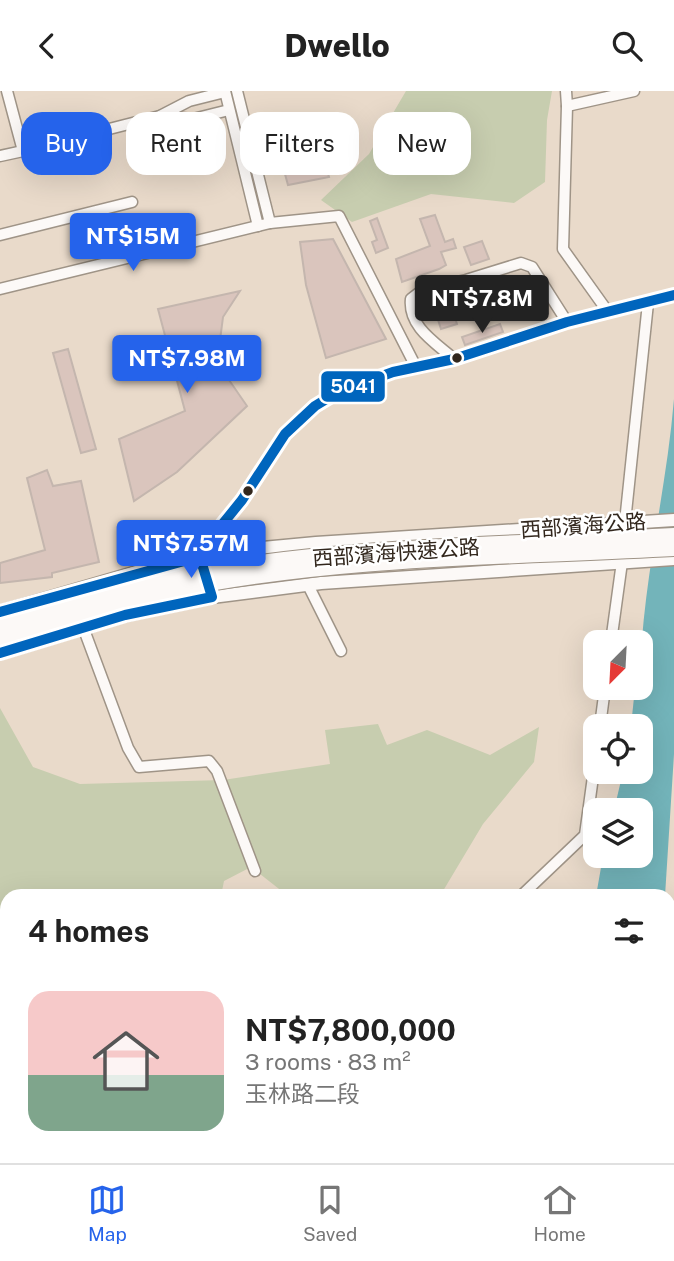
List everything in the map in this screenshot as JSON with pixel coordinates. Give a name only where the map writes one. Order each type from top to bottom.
[{"type":"highway","name":"西部濱海快速公路","points":[[0,627],[100,594],[178,576],[260,564],[370,552],[674,536]]},
{"type":"highway","name":"西部濱海快速公路","points":[[0,639],[143,598],[264,576],[369,564],[674,548]]},
{"type":"main road","name":"西部濱海公路","points":[[0,612],[199,554],[316,543],[674,520]]},
{"type":"main road","name":"西部濱海公路","points":[[0,653],[125,615],[212,597],[314,584],[674,559]]},
{"type":"street","points":[[8,91],[21,143]]},
{"type":"street","points":[[237,91],[264,224]]},
{"type":"street","points":[[566,91],[568,106],[563,249],[608,312]]},
{"type":"street","points":[[568,106],[634,91]]},
{"type":"street","points":[[168,112],[189,101],[225,92],[264,224]]},
{"type":"street","points":[[221,112],[229,110]]},
{"type":"street","points":[[0,156],[21,151]]},
{"type":"street","points":[[0,235],[132,202]]},
{"type":"street","points":[[0,289],[264,224],[339,216],[416,367]]},
{"type":"street","points":[[454,359],[427,338],[410,309],[411,299],[425,289],[521,263],[532,267],[567,322]]},
{"type":"street","points":[[212,597],[199,554],[242,500],[285,434],[315,406],[338,392],[416,367],[454,359],[567,322],[674,295]]},
{"type":"street","points":[[625,522],[652,302]]},
{"type":"street","points":[[613,630],[622,562]]},
{"type":"street","points":[[207,577],[290,567],[293,587]]},
{"type":"street","points":[[314,584],[341,651]]},
{"type":"street","points":[[83,627],[128,748],[139,767],[209,761],[218,771],[255,871]]},
{"type":"street","points":[[528,889],[585,835],[592,784]]},
{"type":"green space","points":[[406,91],[552,91],[547,120],[545,182],[514,203],[431,194],[352,222],[321,200],[347,175],[359,175],[359,164],[373,147],[373,175],[471,175],[471,112],[394,112]]},
{"type":"green space","points":[[0,708],[33,767],[80,784],[223,780],[330,764],[325,730],[378,724],[387,745],[427,730],[490,755],[539,727],[534,762],[483,824],[444,889],[279,889],[251,867],[224,881],[222,889],[0,889]]},
{"type":"water","points":[[674,399],[674,754],[665,889],[597,889],[601,868],[653,868],[653,798],[617,798],[620,784],[653,784],[653,714],[632,714],[634,700],[653,700],[653,630],[643,630]]},
{"type":"building","points":[[285,175],[329,177],[288,185]]},
{"type":"building","points":[[435,215],[445,242],[453,239],[456,248],[441,252],[446,265],[402,282],[396,259],[430,246],[420,219]]},
{"type":"building","points":[[377,218],[388,248],[376,253],[372,242],[377,240],[370,221]]},
{"type":"building","points":[[333,239],[386,339],[326,358],[306,285],[300,242]]},
{"type":"building","points":[[482,241],[489,259],[471,265],[464,247]]},
{"type":"building","points":[[240,291],[223,317],[220,340],[225,346],[229,380],[247,406],[177,472],[134,501],[119,439],[185,411],[158,309]]},
{"type":"building","points":[[447,293],[457,324],[441,329],[431,298]]},
{"type":"building","points":[[500,324],[503,332],[465,345],[462,337]]},
{"type":"building","points":[[68,349],[96,449],[81,453],[53,353]]},
{"type":"building","points":[[47,470],[53,486],[81,481],[99,562],[52,573],[52,577],[0,583],[0,563],[45,550],[27,478]]},
{"type":"transit line","name":"5041","points":[[0,612],[195,558],[242,500],[285,434],[315,406],[338,392],[393,372],[454,359],[567,322],[674,295]]},
{"type":"transit line","name":"5041","points":[[0,653],[125,615],[212,597],[199,554]]}]
